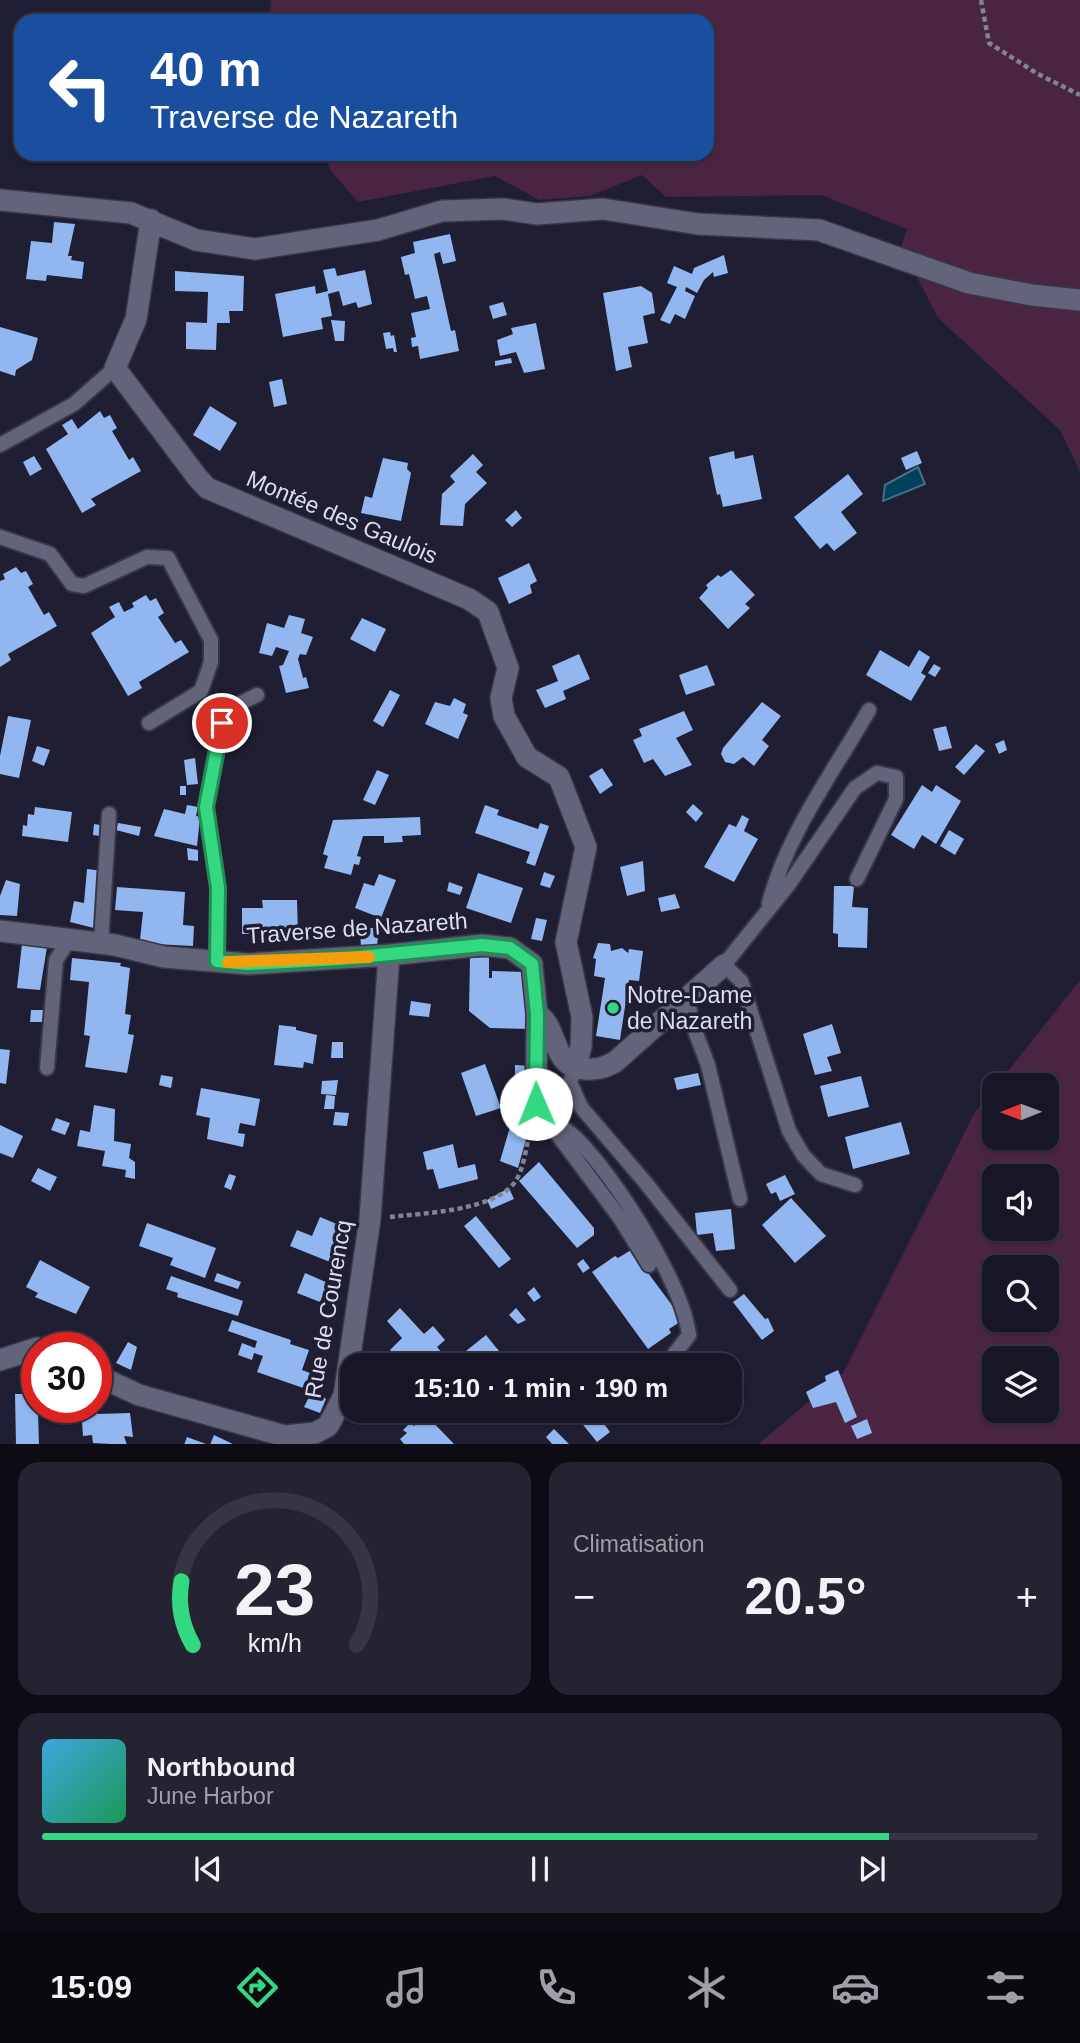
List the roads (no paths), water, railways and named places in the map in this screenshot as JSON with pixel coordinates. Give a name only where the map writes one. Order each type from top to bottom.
[{"type":"street","points":[[0,200],[131,213],[196,240],[255,249],[378,230],[442,211],[503,209],[537,214],[603,209],[698,224],[819,230],[969,283],[1032,295],[1080,300]]},
{"type":"street","points":[[115,368],[136,319],[150,220]]},
{"type":"street","name":"Montée des Gaulois","points":[[115,368],[207,488],[469,598],[488,612],[508,668],[501,698],[504,716],[527,757],[559,777],[586,847],[566,942],[582,1017],[581,1047],[575,1068]]},
{"type":"street","name":"Traverse de Nazareth","points":[[0,931],[101,943],[164,957],[248,964],[389,955],[482,945],[510,948],[532,964],[537,1014],[540,1109]]},
{"type":"street","name":"Rue de Courencq","points":[[112,1382],[139,1395],[270,1438],[314,1433],[328,1426],[337,1413],[344,1396],[370,1219],[389,955]]},
{"type":"street","points":[[537,1014],[547,1020],[562,1061],[575,1068],[600,1070],[615,1062],[724,965]]},
{"type":"street","points":[[0,1360],[21,1353]]},
{"type":"lane","points":[[0,445],[74,404],[115,368]]},
{"type":"lane","points":[[0,537],[50,554],[72,583],[84,586],[147,557],[168,558],[211,640],[211,662],[201,691],[149,723]]},
{"type":"lane","points":[[217,961],[218,888],[206,807],[212,767],[222,723],[235,706],[257,695]]},
{"type":"lane","points":[[768,908],[775,881],[801,827],[869,710]]},
{"type":"lane","points":[[855,1185],[821,1174],[803,1155],[789,1131],[741,981],[724,965],[789,884],[855,788],[877,773],[896,776],[895,799],[858,879]]},
{"type":"lane","points":[[101,943],[110,814]]},
{"type":"lane","points":[[47,1068],[57,960],[69,940]]},
{"type":"lane","points":[[688,999],[692,1023],[708,1065],[740,1199]]},
{"type":"lane","points":[[575,1068],[570,1082],[581,1107],[646,1182],[730,1290]]},
{"type":"lane","points":[[540,1109],[620,1218],[649,1265]]},
{"type":"lane","points":[[540,1109],[577,1139],[629,1204],[686,1314],[689,1335],[675,1353]]},
{"type":"water","points":[[918,467],[925,484],[883,501],[885,485]]},
{"type":"place","name":"Notre-Dame de Nazareth","points":[[613,1008]]}]
